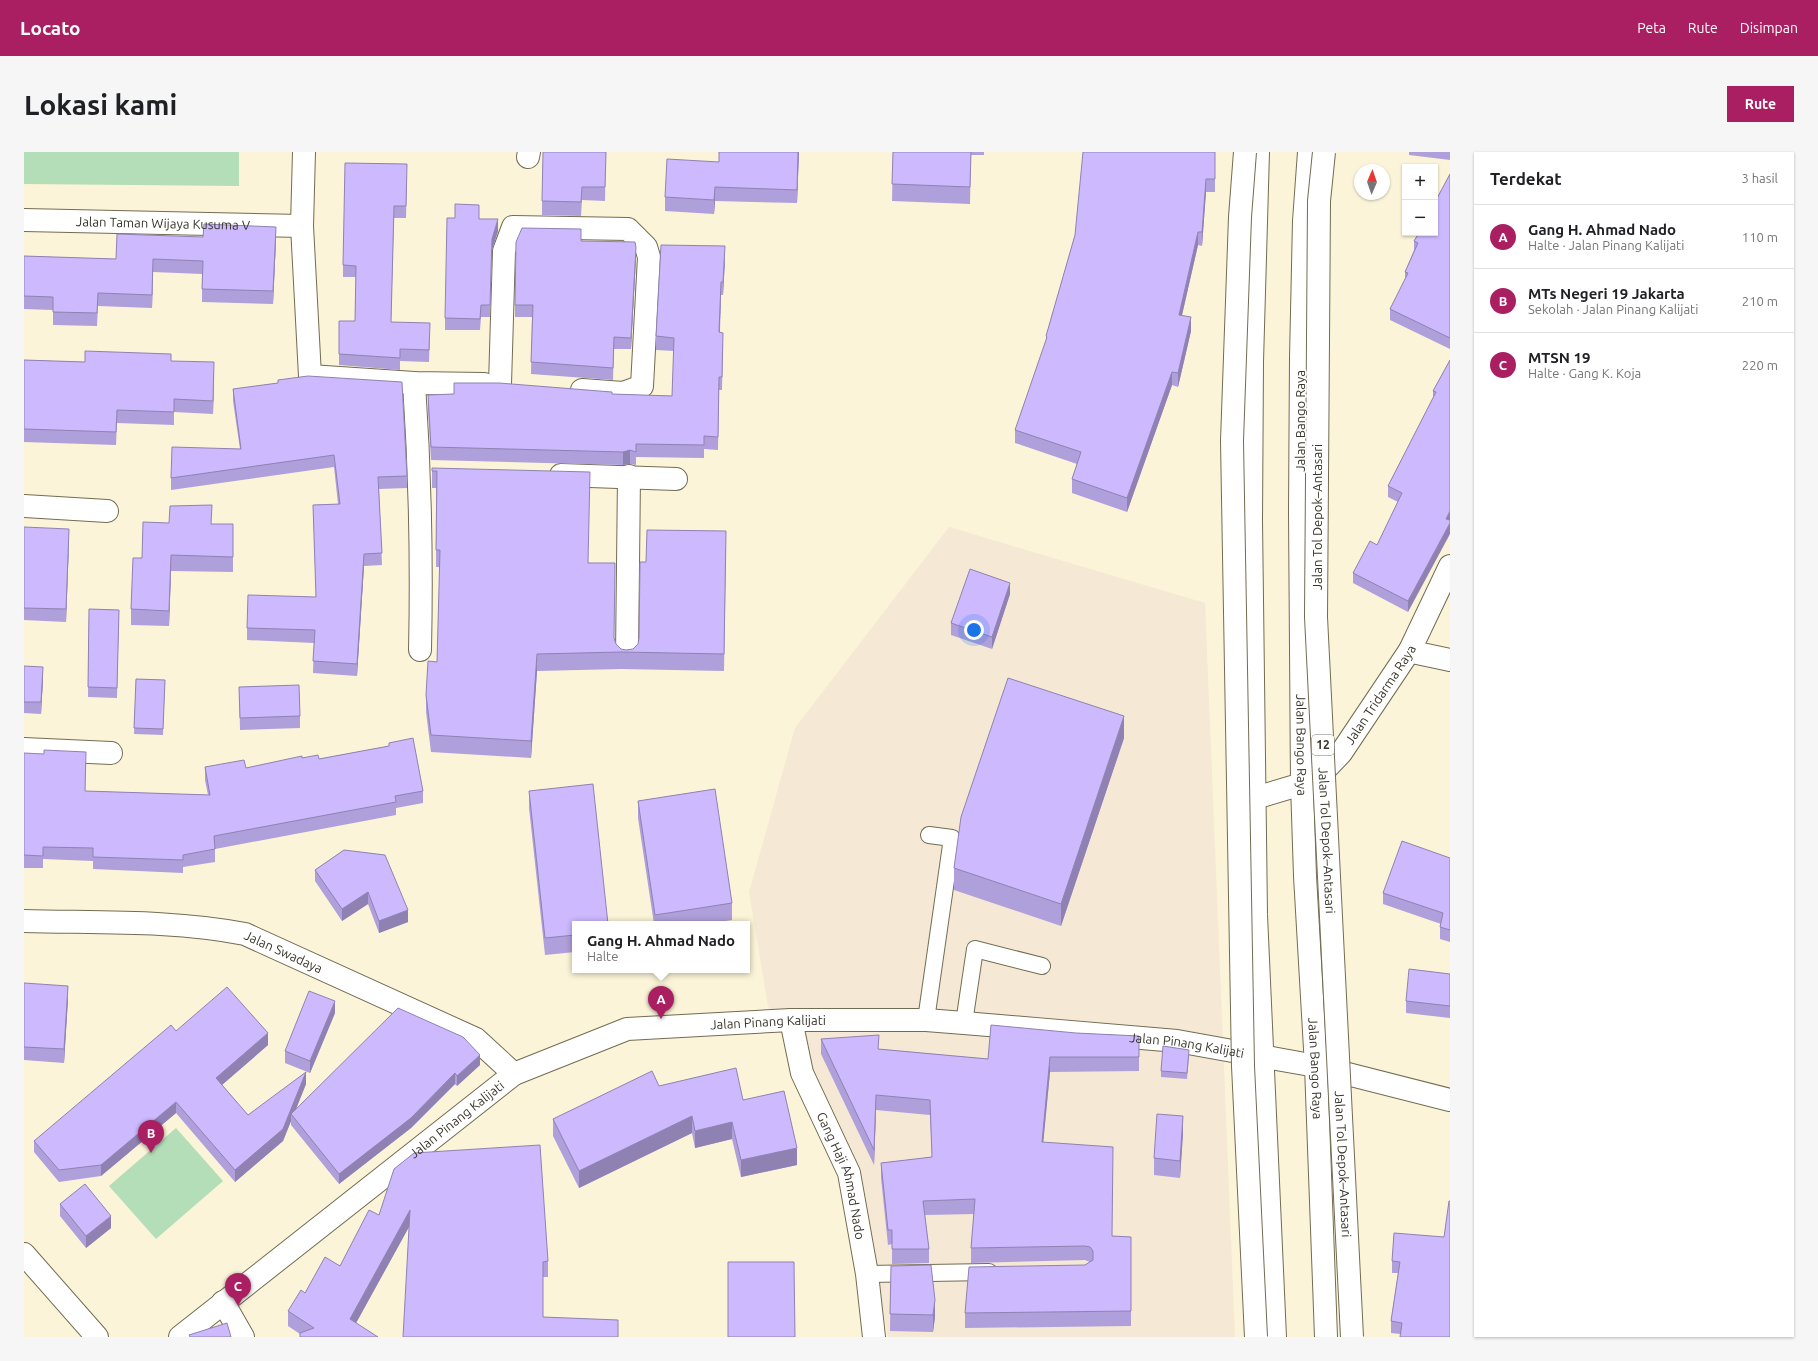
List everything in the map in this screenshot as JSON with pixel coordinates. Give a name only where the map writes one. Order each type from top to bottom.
[{"type":"main road","points":[[304,152],[302,226],[310,376],[414,383],[500,384],[523,386]]},
{"type":"main road","points":[[1245,152],[1240,217],[1232,441],[1243,1066],[1256,1337]]},
{"type":"main road","points":[[1258,152],[1252,362],[1251,513],[1256,915],[1275,1337]]},
{"type":"main road","name":"Jalan Bango Raya","points":[[1309,152],[1304,221],[1301,366],[1302,784],[1305,876],[1316,1066],[1326,1337]]},
{"type":"main road","name":"Jalan Tol Depok–Antasari","points":[[1324,152],[1319,201],[1316,617],[1352,1337]]},
{"type":"main road","name":"Jalan Taman Wijaya Kusuma V","points":[[24,220],[302,226]]},
{"type":"main road","points":[[500,384],[504,251],[513,227],[628,229],[646,247],[649,257],[642,386],[623,394],[561,389]]},
{"type":"main road","points":[[414,383],[427,472],[422,568],[420,650]]},
{"type":"main road","points":[[544,474],[676,478]]},
{"type":"main road","points":[[626,656],[629,476]]},
{"type":"main road","points":[[24,506],[107,510]]},
{"type":"main road","name":"Jalan Tridarma Raya","points":[[1255,798],[1302,784],[1319,776],[1341,753],[1410,650],[1450,566]]},
{"type":"main road","points":[[1410,650],[1417,653],[1450,660]]},
{"type":"main road","points":[[24,749],[111,752]]},
{"type":"main road","name":"Jalan Swadaya","points":[[24,921],[149,924],[214,928],[245,934],[476,1039],[514,1074]]},
{"type":"main road","name":"Jalan Pinang Kalijati","points":[[180,1337],[514,1074],[627,1029],[791,1020],[926,1020],[1177,1041],[1316,1066],[1450,1100]]},
{"type":"main road","name":"Gang Haji Ahmad Nado","points":[[791,1020],[802,1073],[849,1173],[867,1274],[874,1337]]},
{"type":"main road","points":[[24,1254],[97,1337]]},
{"type":"main road","points":[[223,1302],[243,1337]]},
{"type":"lane","points":[[926,1020],[952,838],[928,835]]},
{"type":"lane","points":[[964,1023],[975,949],[1042,966]]},
{"type":"lane","points":[[867,1274],[1007,1271]]},
{"type":"shaded area","points":[[949,527],[1205,603],[1235,1337],[888,1337],[856,1163],[768,1006],[749,892],[795,728]]},
{"type":"green space","points":[[24,152],[239,152],[239,186],[24,184]]},
{"type":"green space","points":[[176,1128],[223,1181],[156,1239],[109,1186]]},
{"type":"building","points":[[543,152],[606,152],[605,187],[582,187],[581,202],[542,201]]},
{"type":"building","points":[[719,152],[798,152],[797,190],[715,187],[714,200],[665,197],[667,159],[719,162]]},
{"type":"building","points":[[893,152],[971,152],[970,187],[892,184]]},
{"type":"building","points":[[1083,152],[1215,152],[1215,179],[1206,179],[1202,232],[1198,232],[1179,315],[1191,317],[1178,373],[1172,372],[1127,498],[1072,479],[1081,452],[1015,430],[1047,337],[1046,336],[1075,235]]},
{"type":"building","points":[[345,163],[407,164],[406,206],[394,206],[391,322],[430,323],[429,350],[400,349],[400,358],[339,354],[339,321],[355,321],[356,266],[343,265]]},
{"type":"building","points":[[1450,174],[1450,338],[1390,309],[1408,273],[1405,272],[1418,243],[1414,241],[1417,236],[1438,236],[1438,196]]},
{"type":"building","points":[[455,204],[479,205],[479,219],[498,219],[492,239],[490,305],[481,305],[480,319],[445,318],[447,218],[455,218]]},
{"type":"building","points":[[204,224],[276,227],[273,291],[202,289],[203,261],[153,259],[152,295],[98,293],[97,313],[53,312],[53,297],[24,296],[24,256],[116,259],[117,234],[203,237]]},
{"type":"building","points":[[522,228],[581,229],[581,241],[635,242],[636,247],[631,338],[614,337],[613,368],[531,362],[533,305],[515,305],[516,242]]},
{"type":"building","points":[[661,245],[725,246],[723,282],[721,282],[719,332],[723,333],[722,377],[719,377],[718,437],[704,436],[704,445],[636,444],[636,452],[630,450],[623,452],[431,447],[428,395],[454,394],[454,383],[499,383],[612,392],[612,394],[672,396],[674,338],[656,336]]},
{"type":"building","points":[[85,351],[171,354],[171,361],[214,362],[213,401],[174,399],[174,412],[117,410],[116,432],[24,429],[24,360],[85,362]]},
{"type":"building","points":[[1450,360],[1450,511],[1446,519],[1450,520],[1450,523],[1408,601],[1353,573],[1370,541],[1377,545],[1402,493],[1388,486],[1436,392],[1433,391]]},
{"type":"building","points":[[308,376],[402,382],[407,476],[378,477],[382,553],[364,554],[357,664],[313,661],[315,630],[247,628],[248,595],[316,597],[313,505],[340,504],[334,455],[171,478],[172,447],[241,449],[233,389],[278,383],[278,380]]},
{"type":"building","points":[[432,468],[590,472],[588,563],[615,563],[614,638],[616,644],[621,649],[633,649],[638,644],[640,562],[646,562],[647,530],[726,531],[724,654],[621,652],[537,654],[531,741],[431,735],[426,695],[428,661],[437,662],[440,550],[436,550],[437,471],[432,471]]},
{"type":"building","points":[[212,505],[211,524],[233,524],[233,557],[171,555],[169,611],[131,609],[133,558],[142,558],[143,522],[169,523],[170,506]]},
{"type":"building","points":[[24,527],[69,529],[66,609],[24,608]]},
{"type":"building","points":[[970,569],[1010,583],[992,637],[951,623]]},
{"type":"building","points":[[89,609],[119,610],[117,688],[88,687]]},
{"type":"building","points":[[24,666],[43,667],[41,702],[24,702]]},
{"type":"building","points":[[1008,678],[1124,716],[1061,904],[954,868],[961,817]]},
{"type":"building","points":[[136,679],[165,680],[163,729],[134,728]]},
{"type":"building","points":[[299,685],[300,716],[240,718],[239,687]]},
{"type":"building","points":[[413,738],[423,791],[395,796],[396,802],[214,836],[215,849],[183,855],[183,860],[93,857],[93,848],[43,847],[43,856],[24,855],[24,753],[44,754],[44,750],[86,752],[85,791],[210,795],[205,767],[244,760],[246,768],[302,756],[302,758],[318,755],[319,759],[389,746],[389,743]]},
{"type":"building","points":[[593,784],[608,921],[572,921],[572,935],[545,938],[529,791]]},
{"type":"building","points":[[715,789],[732,903],[655,915],[638,801]]},
{"type":"building","points":[[1402,841],[1450,858],[1450,930],[1440,927],[1443,913],[1383,893]]},
{"type":"building","points":[[344,850],[385,855],[408,910],[379,921],[368,892],[342,909],[315,870]]},
{"type":"building","points":[[1409,969],[1450,974],[1450,1006],[1406,1001]]},
{"type":"building","points":[[24,983],[68,986],[64,1049],[24,1047]]},
{"type":"building","points":[[227,987],[268,1033],[216,1078],[248,1115],[306,1072],[283,1129],[235,1170],[176,1102],[101,1165],[59,1170],[34,1141],[171,1025],[176,1031]]},
{"type":"building","points":[[309,991],[335,1001],[310,1061],[285,1051]]},
{"type":"building","points":[[398,1008],[463,1037],[480,1055],[457,1076],[455,1073],[411,1118],[339,1174],[291,1114]]},
{"type":"building","points":[[991,1025],[1076,1033],[1139,1036],[1139,1057],[1050,1057],[1042,1142],[1113,1147],[1112,1236],[1131,1237],[1131,1311],[965,1313],[969,1267],[1085,1265],[1093,1260],[1093,1251],[1090,1247],[1085,1246],[971,1248],[975,1199],[923,1201],[929,1249],[892,1249],[892,1230],[888,1230],[881,1163],[932,1157],[930,1100],[876,1095],[874,1150],[821,1039],[879,1035],[878,1049],[988,1059]]},
{"type":"building","points":[[1163,1046],[1189,1050],[1187,1073],[1161,1071]]},
{"type":"building","points":[[736,1068],[743,1100],[784,1091],[797,1148],[741,1160],[732,1122],[695,1131],[692,1116],[579,1171],[553,1119],[652,1071],[659,1086]]},
{"type":"building","points":[[1157,1114],[1183,1116],[1180,1161],[1154,1158]]},
{"type":"building","points":[[540,1145],[548,1261],[543,1262],[543,1317],[618,1320],[618,1337],[403,1337],[410,1210],[350,1319],[378,1337],[300,1337],[300,1333],[314,1328],[288,1311],[301,1290],[305,1293],[325,1257],[340,1266],[369,1210],[379,1215],[394,1169],[414,1153]]},
{"type":"building","points":[[85,1184],[111,1216],[86,1236],[60,1204]]},
{"type":"building","points":[[1449,1201],[1450,1337],[1400,1337],[1402,1323],[1391,1321],[1400,1262],[1392,1261],[1394,1233],[1444,1237]]},
{"type":"building","points":[[728,1262],[794,1262],[795,1337],[728,1337]]},
{"type":"building","points":[[931,1265],[935,1300],[933,1315],[890,1314],[891,1266]]},
{"type":"building","points":[[227,1323],[231,1337],[190,1337],[189,1335]]},
{"type":"place","name":"Gang H. Ahmad Nado","points":[[661,1019]]},
{"type":"place","name":"MTs Negeri 19 Jakarta","points":[[151,1153]]},
{"type":"place","name":"MTSN 19","points":[[238,1306]]}]
